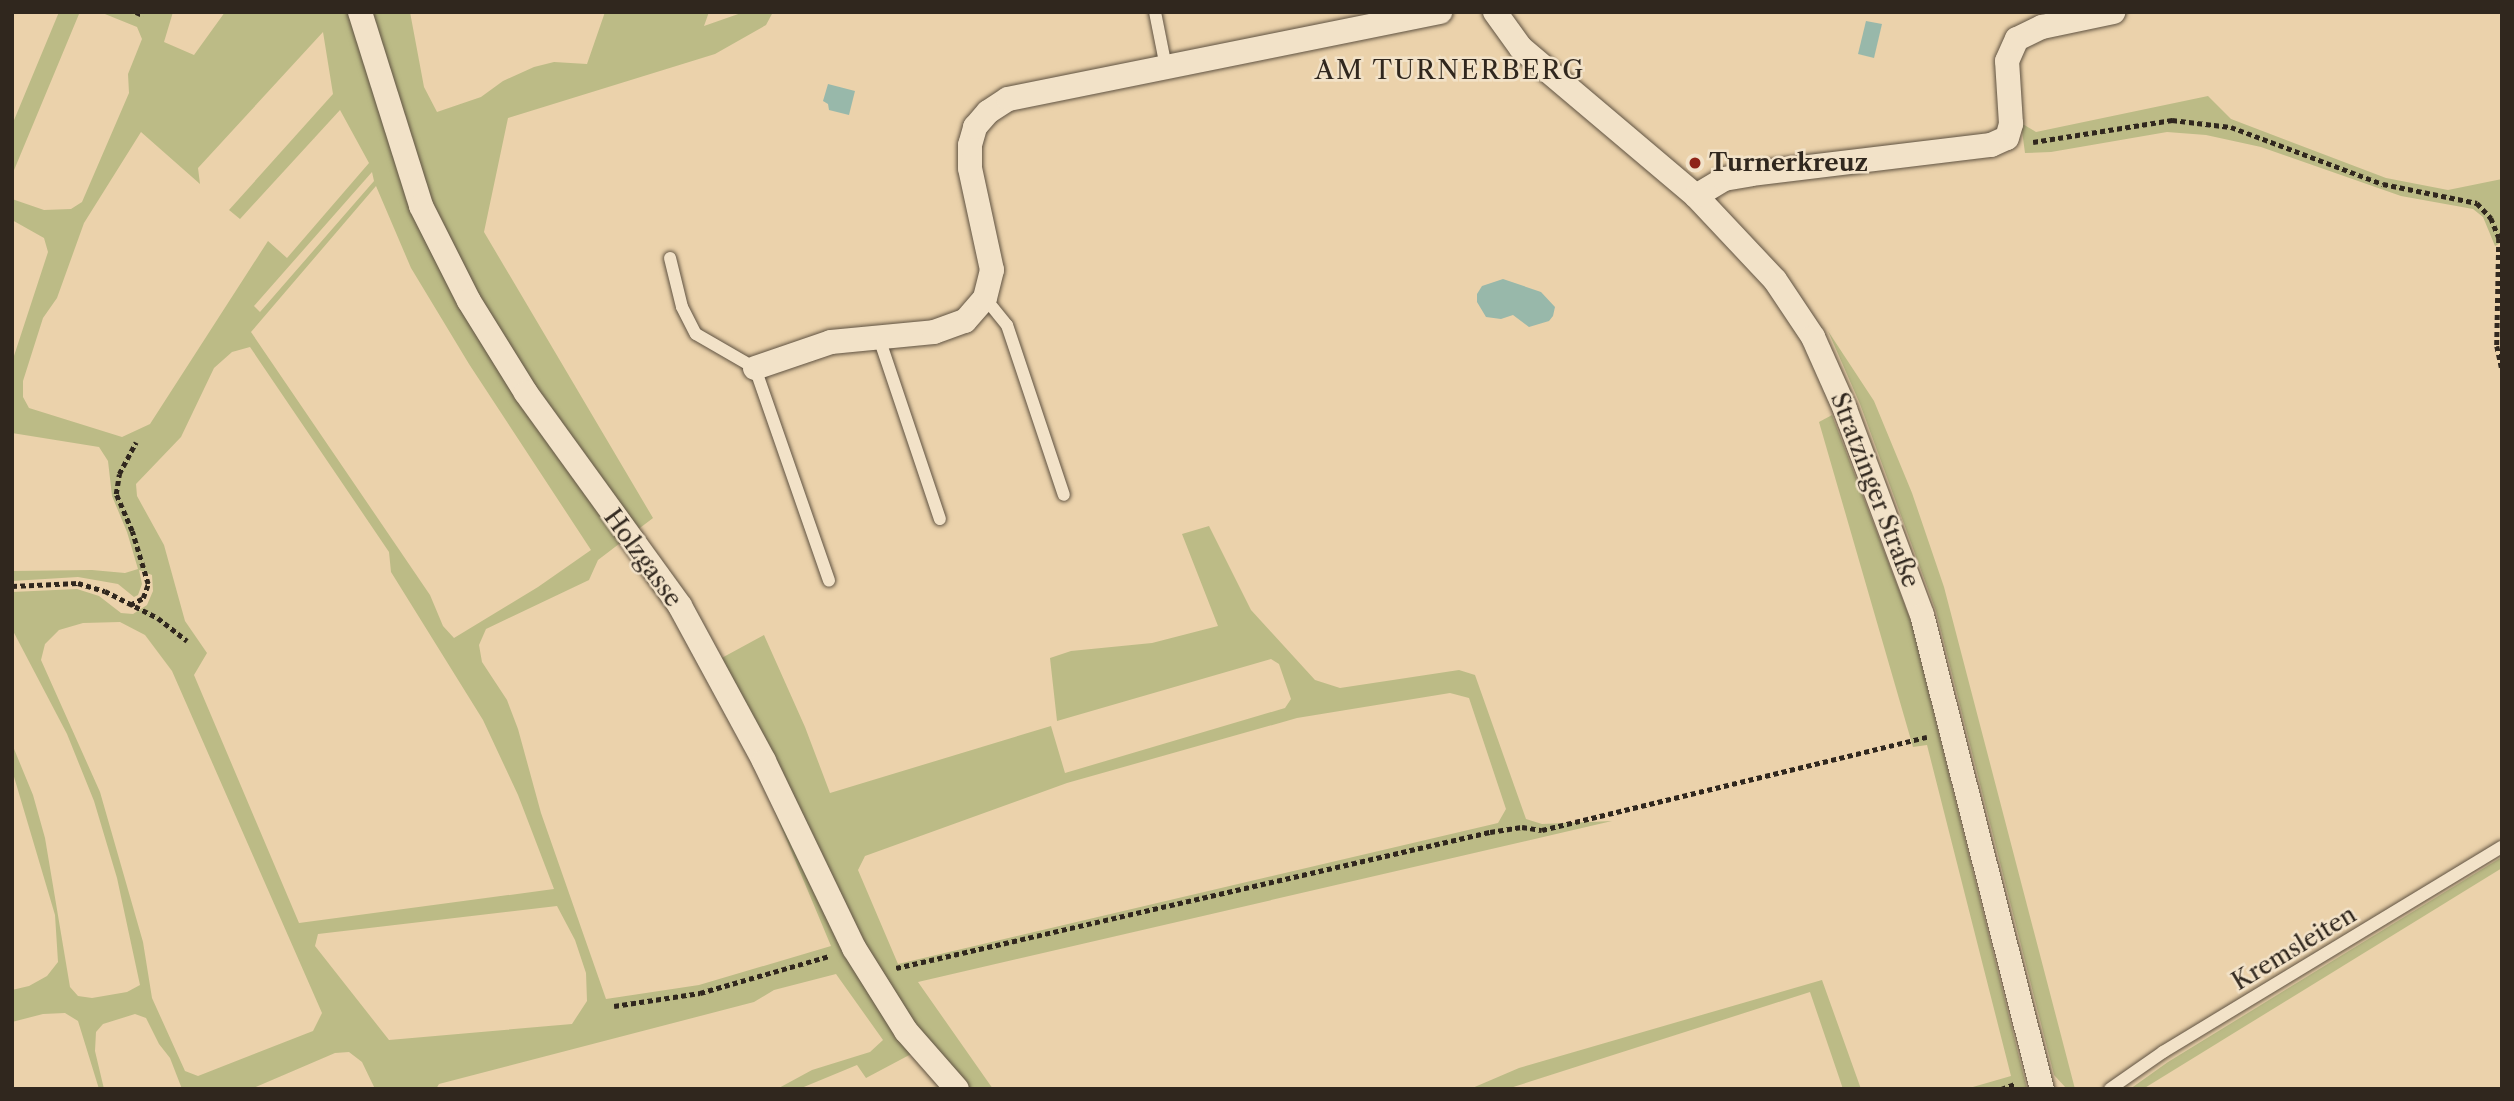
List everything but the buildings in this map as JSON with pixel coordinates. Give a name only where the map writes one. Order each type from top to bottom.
[{"type":"street","name":"Holzgasse","points":[[360,12],[421,206],[469,301],[526,393],[680,606],[764,761],[854,948],[906,1031],[957,1089]]},
{"type":"street","points":[[755,368],[831,342],[934,332],[965,321],[985,298],[992,270],[970,168],[970,145],[975,127],[988,112],[1008,99],[1440,12]]},
{"type":"street","name":"Stratzinger Straße","points":[[1495,12],[1521,48],[1696,196],[1775,280],[1814,337],[1845,409],[1922,615],[2042,1089]]},
{"type":"street","points":[[1696,196],[1724,179],[1751,174],[1992,145],[2007,138],[2011,124],[2007,61],[2017,39],[2042,27],[2113,12]]},
{"type":"lane","points":[[1155,12],[1166,67]]},
{"type":"lane","points":[[670,258],[682,307],[696,334],[755,368],[829,580]]},
{"type":"lane","points":[[985,298],[1007,325],[1064,495]]},
{"type":"lane","points":[[879,338],[940,519]]},
{"type":"lane","name":"Kremsleiten","points":[[2110,1089],[2163,1052],[2502,847]]},
{"type":"path","points":[[135,12],[143,15]]},
{"type":"path","points":[[2007,138],[2035,142],[2172,120],[2231,127],[2383,184],[2477,203],[2491,218],[2499,239],[2497,346],[2502,369]]},
{"type":"path","points":[[130,606],[143,598],[148,584],[132,531],[116,495],[119,474],[135,442]]},
{"type":"path","points":[[12,586],[78,583],[105,591],[158,618],[187,641]]},
{"type":"path","points":[[882,995],[891,970],[902,965],[916,965],[1490,832],[1522,827],[1542,830],[1952,731]]},
{"type":"path","points":[[614,1006],[700,993],[854,948]]},
{"type":"shaded area","points":[[59,12],[83,12],[79,14],[12,175],[12,125]]},
{"type":"shaded area","points":[[100,12],[173,12],[164,42],[194,55],[225,12],[410,12],[424,87],[437,112],[481,97],[503,81],[534,67],[554,62],[587,64],[605,12],[709,12],[704,26],[744,12],[773,12],[766,25],[715,54],[508,118],[484,232],[653,518],[598,560],[589,580],[486,629],[479,645],[482,662],[507,700],[518,729],[541,813],[606,999],[699,985],[831,946],[756,767],[915,1052],[866,1078],[857,1065],[799,1089],[777,1089],[812,1070],[870,1052],[883,1040],[836,974],[774,990],[754,1002],[439,1084],[436,1089],[375,1089],[362,1062],[349,1052],[335,1053],[251,1089],[182,1089],[170,1058],[159,1044],[146,1018],[135,1014],[103,1024],[96,1032],[95,1051],[104,1089],[99,1089],[78,1021],[65,1013],[43,1014],[12,1022],[12,990],[29,986],[47,976],[58,962],[55,915],[12,770],[12,744],[33,795],[45,838],[70,987],[78,996],[92,998],[127,992],[140,985],[117,878],[94,801],[67,734],[12,629],[12,592],[77,589],[99,596],[121,613],[133,614],[147,605],[153,591],[152,575],[139,570],[142,584],[138,595],[134,597],[118,584],[78,577],[12,581],[12,571],[92,570],[125,573],[138,569],[112,496],[108,461],[99,447],[12,433],[12,362],[48,252],[44,238],[12,220],[12,199],[44,210],[71,209],[82,202],[129,93],[128,74],[142,39],[137,27]],"holes":[[[323,32],[333,94],[229,210],[240,219],[340,110],[369,163],[287,258],[268,241],[150,424],[122,437],[29,408],[23,397],[23,381],[43,318],[57,298],[84,223],[141,132],[200,184],[198,168]],[[372,172],[374,181],[260,312],[254,306]],[[376,186],[411,268],[469,364],[591,550],[538,587],[454,638],[443,626],[430,595],[251,332]],[[250,347],[389,552],[391,572],[483,720],[518,795],[554,889],[299,923],[194,675],[207,653],[185,621],[164,545],[137,496],[136,484],[181,437],[214,368],[232,352]],[[120,622],[145,635],[172,671],[322,1013],[313,1031],[198,1076],[185,1071],[152,998],[143,942],[100,792],[41,660],[45,644],[59,630],[83,623]],[[557,906],[575,940],[586,973],[587,1001],[572,1024],[389,1040],[315,946],[318,934]]]},
{"type":"shaded area","points":[[1866,21],[1882,24],[1874,58],[1858,54]]},
{"type":"shaded area","points":[[828,84],[855,91],[849,115],[829,110],[828,104],[823,101]]},
{"type":"shaded area","points":[[2208,96],[2231,119],[2386,178],[2448,190],[2502,179],[2502,242],[2495,246],[2483,217],[2473,209],[2401,196],[2261,147],[2206,135],[2167,132],[2051,152],[2025,153],[2021,123],[2036,132]]},
{"type":"shaded area","points":[[1503,279],[1541,292],[1555,307],[1549,321],[1529,327],[1513,315],[1501,319],[1486,317],[1477,302],[1477,294],[1482,286]]},
{"type":"shaded area","points":[[1828,331],[1874,401],[1912,493],[1944,587],[2075,1089],[2066,1088],[2054,1075],[1936,611],[1860,404]]},
{"type":"shaded area","points":[[1832,415],[1910,619],[2027,1089],[1966,1089],[2011,1076],[1927,745],[1913,747],[1819,422]]},
{"type":"shaded area","points":[[1209,526],[1251,610],[1315,680],[1340,688],[1459,670],[1475,675],[1526,819],[1542,824],[1612,821],[918,982],[993,1089],[966,1089],[910,1026],[862,946],[718,660],[764,635],[805,727],[830,793],[1051,726],[1065,773],[1285,708],[1291,699],[1279,664],[1271,659],[1057,721],[1050,658],[1071,651],[1152,643],[1218,626],[1182,534]],"holes":[[[1450,693],[1469,698],[1506,809],[1498,823],[898,964],[858,870],[865,856],[1067,783],[1297,718]]]},
{"type":"shaded area","points":[[2502,857],[2502,868],[2143,1089],[2130,1089],[2168,1062]]},
{"type":"shaded area","points":[[1822,980],[1861,1089],[1843,1089],[1810,992],[1507,1089],[1470,1089],[1519,1068]]},
{"type":"place","name":"Turnerkreuz","points":[[1695,163]]},
{"type":"district","name":"AM TURNERBERG","points":[[1450,71]]}]
